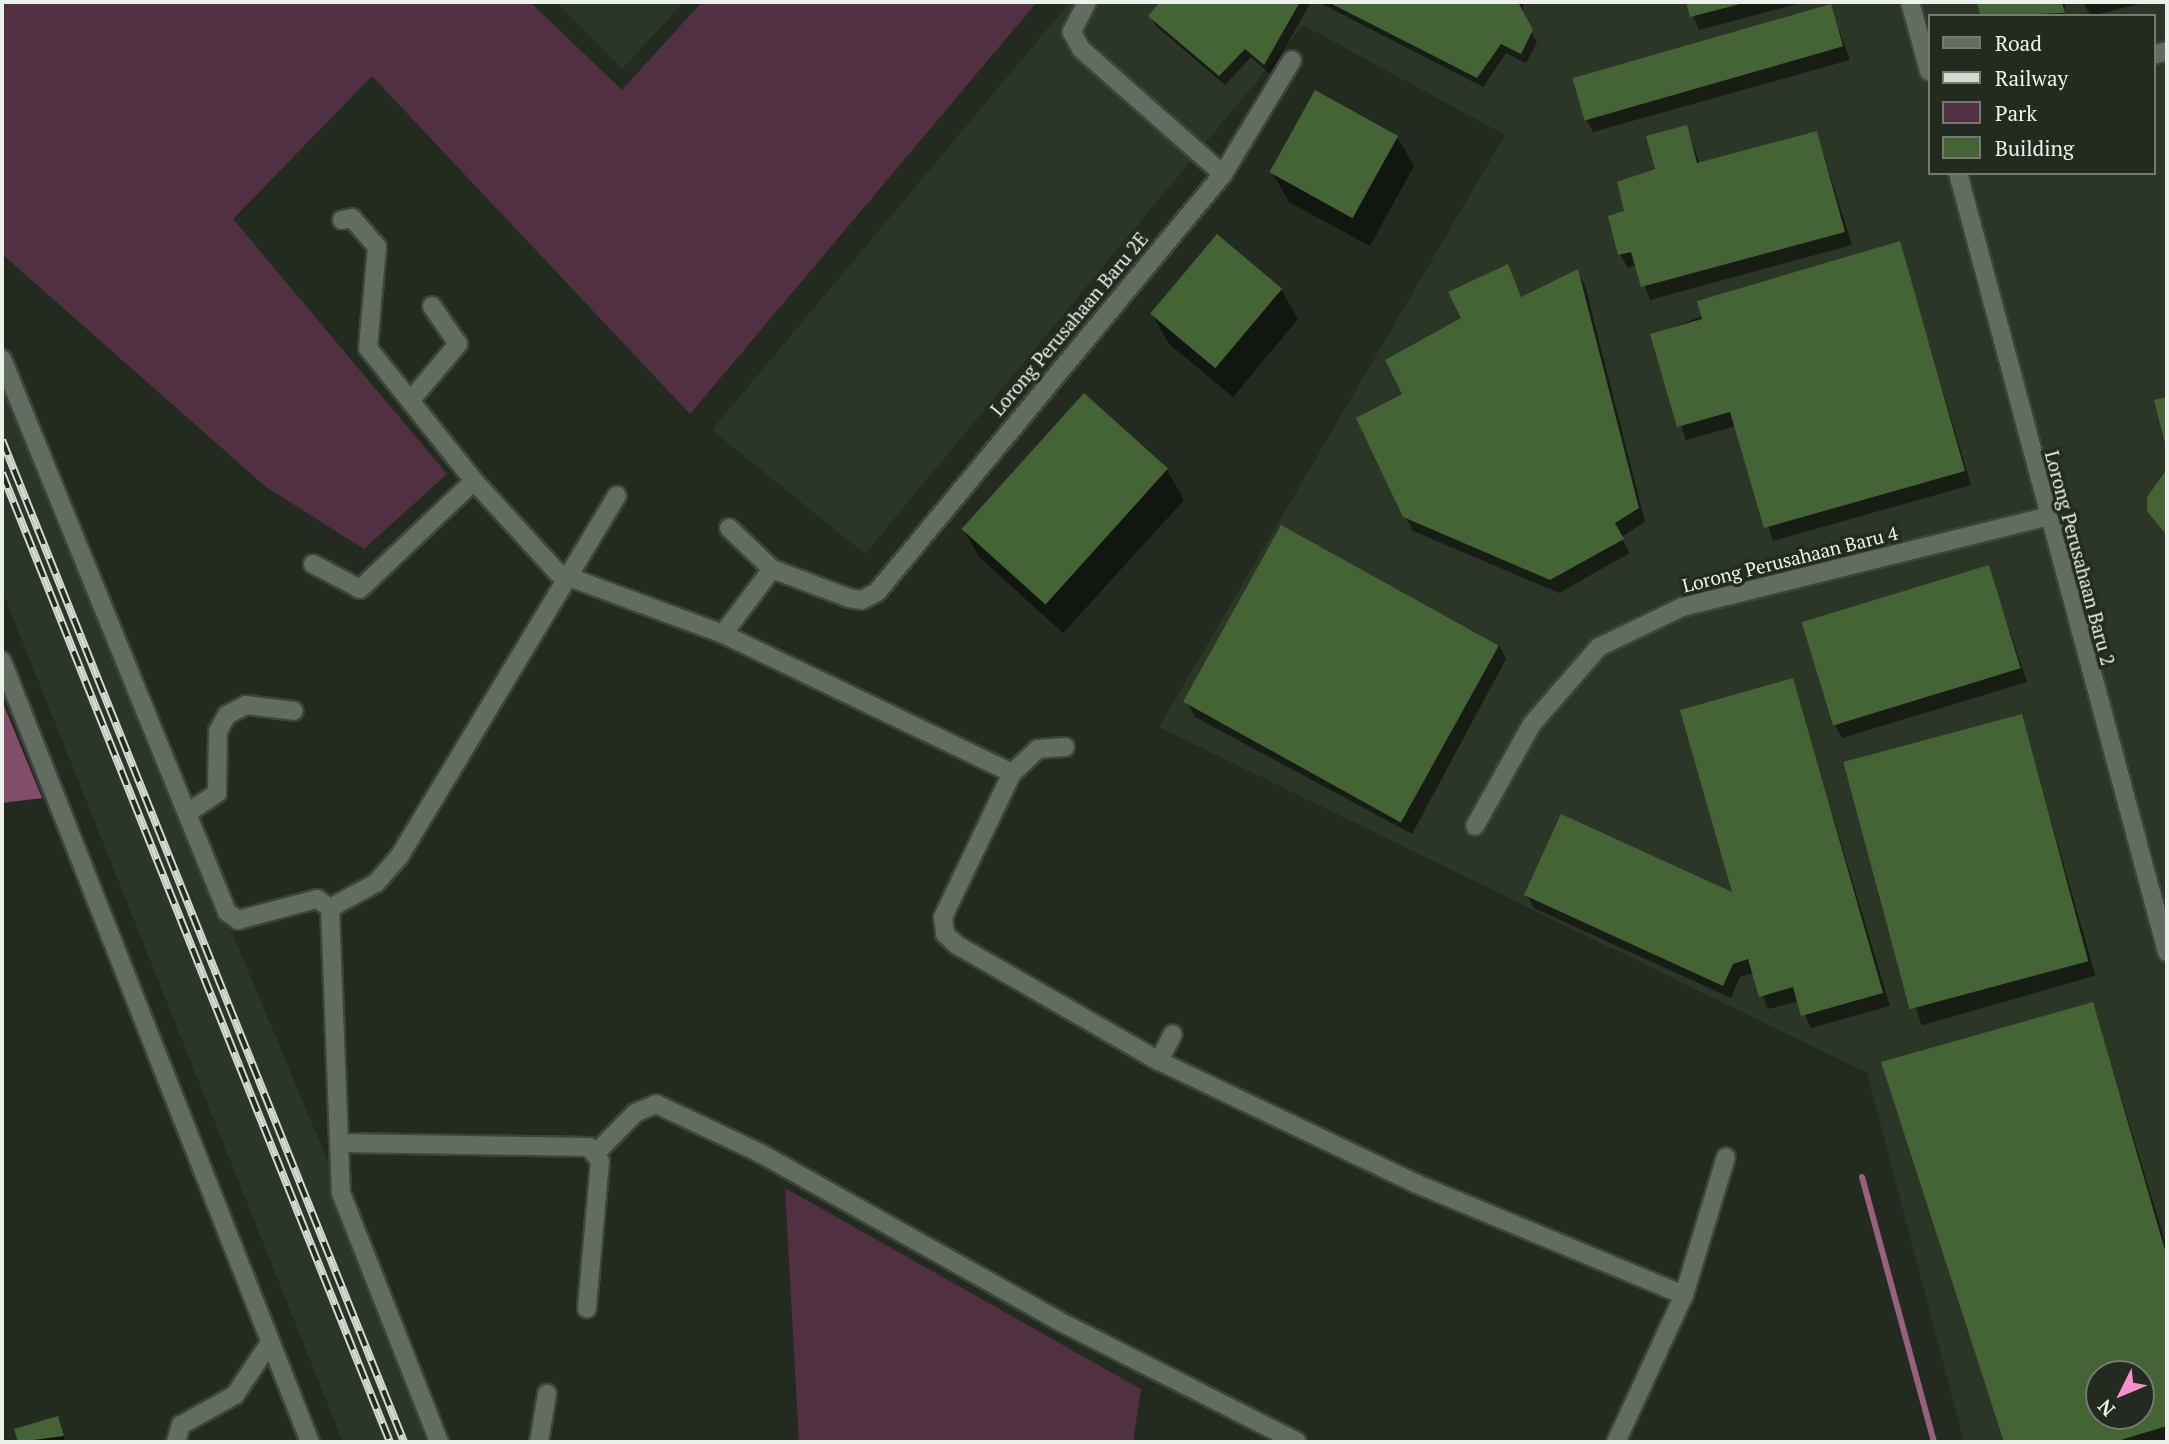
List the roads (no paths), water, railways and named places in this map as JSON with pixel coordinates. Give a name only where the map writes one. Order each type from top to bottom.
[{"type":"street","points":[[1087,2],[1072,32],[1081,49],[1223,174]]},
{"type":"street","points":[[1910,2],[1927,64]]},
{"type":"street","name":"Lorong Perusahaan Baru 2E","points":[[772,569],[862,600],[877,592],[1223,174],[1292,60]]},
{"type":"street","name":"Lorong Perusahaan Baru 2","points":[[1959,175],[2046,517],[2167,952]]},
{"type":"street","points":[[342,220],[352,218],[377,247],[368,348],[474,481],[566,578],[723,634],[1012,773]]},
{"type":"street","points":[[410,401],[458,344],[432,306]]},
{"type":"street","points":[[2,359],[232,917],[317,899],[330,908]]},
{"type":"street","points":[[313,564],[360,589],[474,481]]},
{"type":"street","points":[[330,908],[376,883],[399,857],[617,496]]},
{"type":"street","name":"Lorong Perusahaan Baru 4","points":[[1475,826],[1532,724],[1600,647],[1682,607],[2046,517]]},
{"type":"street","points":[[723,634],[772,569],[729,528]]},
{"type":"street","points":[[2,661],[268,1344],[310,1442]]},
{"type":"street","points":[[189,812],[217,793],[218,731],[227,715],[246,705],[294,711]]},
{"type":"street","points":[[1065,747],[1038,749],[1012,773],[943,917],[945,934],[1158,1061],[1417,1184],[1684,1295]]},
{"type":"street","points":[[330,908],[342,1143],[341,1193],[348,1218],[439,1442]]},
{"type":"street","points":[[1158,1061],[1173,1034]]},
{"type":"street","points":[[596,1153],[635,1113],[656,1104],[760,1153],[1057,1320],[1297,1442]]},
{"type":"street","points":[[342,1143],[577,1145],[596,1153],[600,1161],[587,1308]]},
{"type":"street","points":[[1616,1442],[1684,1295],[1727,1157]]},
{"type":"street","points":[[176,1442],[181,1426],[235,1395],[268,1344]]},
{"type":"street","points":[[539,1442],[547,1394]]},
{"type":"waterway","points":[[1862,1177],[1934,1442]]},
{"type":"railway","points":[[2,440],[404,1442]]},
{"type":"railway","points":[[2,473],[390,1442]]}]
